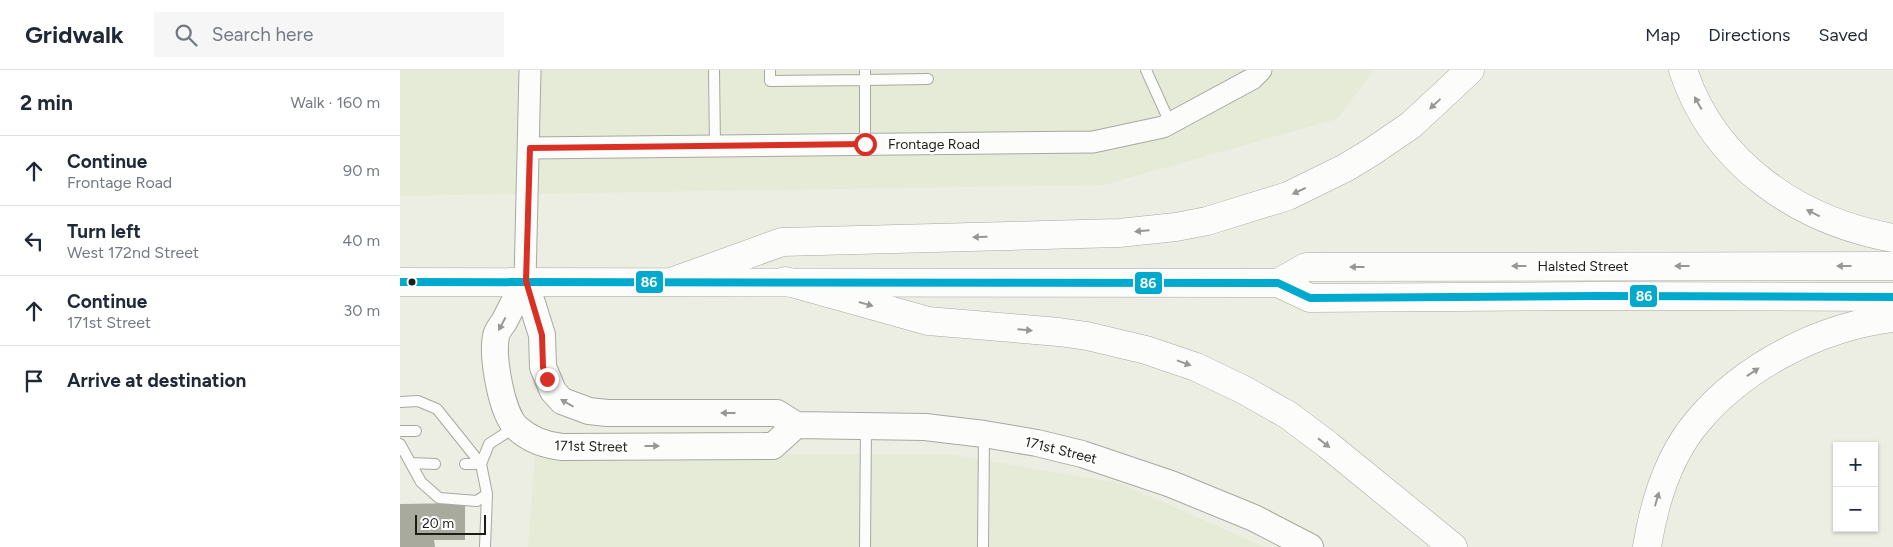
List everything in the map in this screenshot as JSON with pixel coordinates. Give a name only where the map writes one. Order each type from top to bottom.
[{"type":"main road","points":[[674,281],[782,242],[1119,233],[1176,228],[1225,216],[1288,196],[1370,154],[1430,109],[1470,70]]},
{"type":"main road","points":[[1683,70],[1696,100],[1718,136],[1746,167],[1762,181],[1782,196],[1823,218],[1893,238]]},
{"type":"main road","name":"Halsted Street","points":[[1278,283],[1306,267],[1893,266]]},
{"type":"main road","points":[[785,281],[928,322],[1059,332],[1087,336],[1146,350],[1196,367],[1244,390],[1288,416],[1328,445],[1453,547]]},
{"type":"main road","name":"Halsted Street","points":[[400,282],[1278,283],[1310,298],[1588,296],[1893,297]]},
{"type":"main road","points":[[1647,547],[1651,521],[1669,468],[1697,422],[1716,402],[1750,374],[1799,346],[1845,328],[1893,318]]},
{"type":"street","points":[[526,281],[530,70]]},
{"type":"street","name":"Frontage Road","points":[[530,148],[1093,142],[1163,127],[1252,79],[1261,70]]},
{"type":"street","name":"171st Street","points":[[526,281],[496,335],[496,365],[499,387],[506,409],[515,426],[530,438],[546,445],[562,447],[773,446],[796,425]]},
{"type":"street","name":"171st Street","points":[[526,281],[542,335],[543,367],[553,391],[562,402],[582,409],[606,413],[777,413],[796,425],[925,427],[1037,443],[1082,454],[1171,484],[1254,518],[1310,547]]},
{"type":"lane","points":[[714,70],[715,146]]},
{"type":"lane","points":[[770,70],[770,81],[865,75],[928,80]]},
{"type":"lane","points":[[1146,70],[1170,123]]},
{"type":"lane","points":[[865,75],[865,144]]},
{"type":"lane","points":[[400,402],[418,402],[437,409],[451,431],[481,464],[487,494],[485,547]]},
{"type":"lane","points":[[865,547],[866,425]]},
{"type":"lane","points":[[481,464],[489,444],[515,426]]},
{"type":"lane","points":[[400,431],[416,431]]},
{"type":"lane","points":[[983,547],[984,434]]},
{"type":"lane","points":[[400,444],[421,482],[439,498],[477,501],[487,494]]},
{"type":"lane","points":[[411,463],[435,464]]},
{"type":"lane","points":[[466,464],[481,464]]},
{"type":"shaded area","points":[[400,70],[1374,70],[1337,119],[1104,185],[400,196]]},
{"type":"shaded area","points":[[535,454],[949,454],[1119,483],[1265,547],[528,547]]},
{"type":"building","points":[[465,503],[465,540],[434,540],[435,547],[400,547],[400,504]]},
{"type":"transit line","name":"86","points":[[400,282],[1278,283],[1310,298],[1598,296],[1893,297]]},
{"type":"route","points":[[547,379],[543,367],[542,335],[526,281],[530,148],[865,144]]}]
